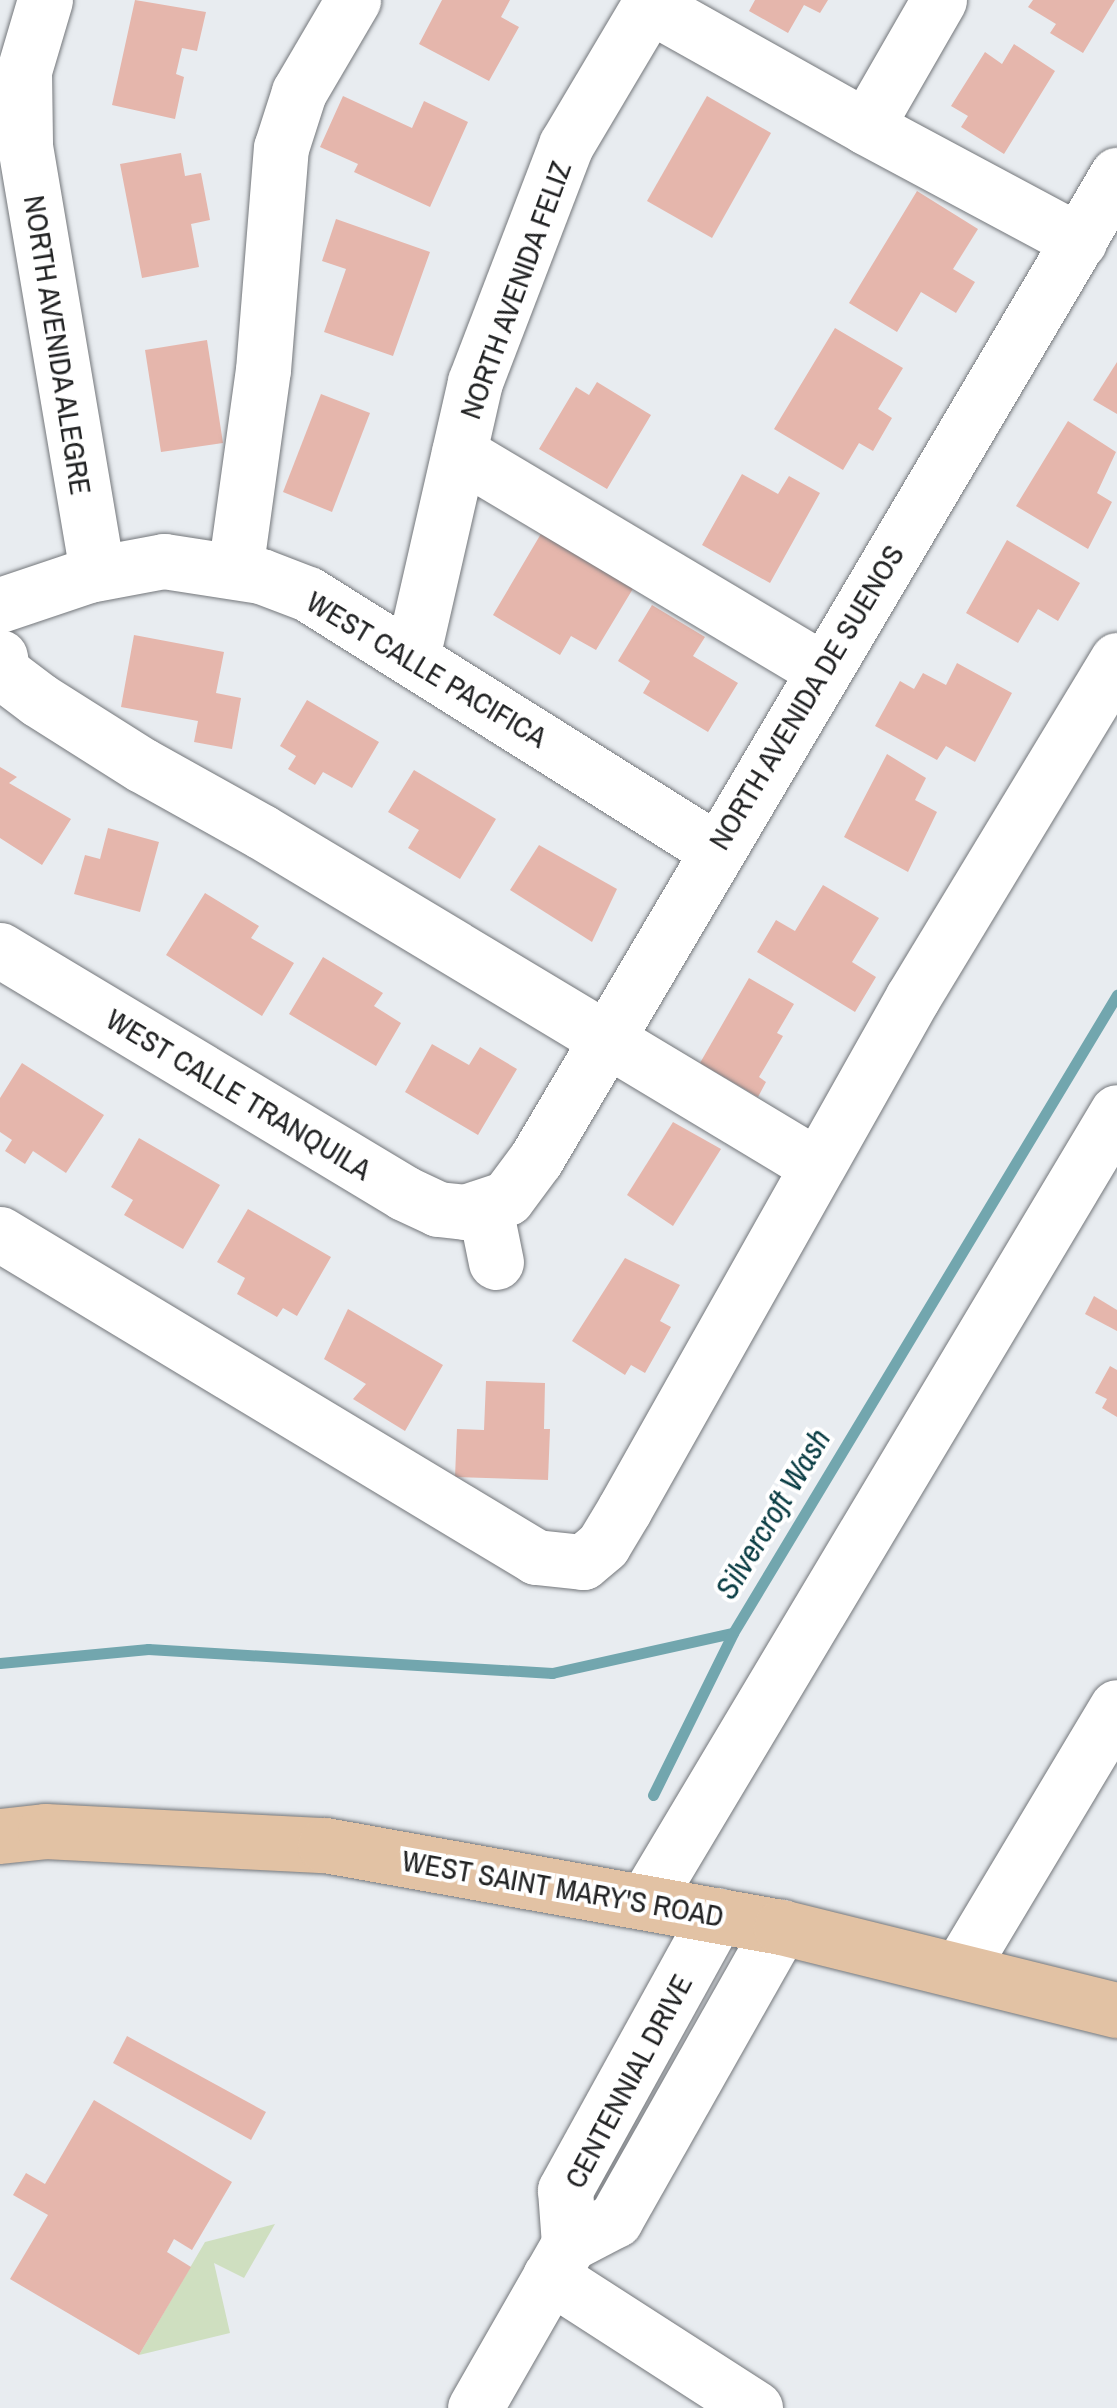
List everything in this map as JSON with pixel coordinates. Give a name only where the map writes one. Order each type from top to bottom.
[{"type":"main road","name":"WEST SAINT MARY'S ROAD","points":[[0,1836],[45,1831],[326,1845],[781,1927],[1117,2010]]},
{"type":"street","name":"NORTH AVENIDA ALEGRE","points":[[46,0],[24,71],[25,146],[96,573]]},
{"type":"street","points":[[235,571],[263,370],[281,148],[299,92],[353,0]]},
{"type":"street","points":[[866,127],[939,0]]},
{"type":"street","points":[[651,2],[866,127],[1079,241]]},
{"type":"street","name":"NORTH AVENIDA FELIZ","points":[[412,657],[474,382],[566,145],[651,2]]},
{"type":"street","name":"NORTH AVENIDA DE SUENOS","points":[[485,1208],[507,1198],[522,1182],[1117,175]]},
{"type":"street","points":[[459,453],[822,669]]},
{"type":"street","name":"WEST CALLE PACIFICA","points":[[0,605],[96,573],[164,561],[235,571],[308,594],[716,849]]},
{"type":"street","points":[[0,657],[2,672],[39,700],[816,1165]]},
{"type":"street","points":[[0,1234],[536,1557],[583,1562],[603,1545],[624,1510],[816,1165],[1117,660]]},
{"type":"street","name":"WEST CALLE TRANQUILA","points":[[0,950],[404,1193],[438,1209],[466,1212],[485,1208]]},
{"type":"street","points":[[645,1902],[1117,1112]]},
{"type":"street","points":[[485,1208],[496,1262]]},
{"type":"street","points":[[960,1969],[1117,1707]]},
{"type":"street","name":"CENTENNIAL DRIVE","points":[[559,2260],[564,2190],[717,1915]]},
{"type":"street","points":[[475,2408],[559,2260],[615,2220],[781,1927]]},
{"type":"street","points":[[559,2260],[756,2408]]},
{"type":"green space","points":[[275,2224],[244,2278],[214,2263],[230,2333],[139,2355],[205,2242]]},
{"type":"building","points":[[135,0],[206,12],[197,51],[182,48],[176,74],[184,77],[175,119],[112,105]]},
{"type":"building","points":[[442,0],[510,0],[501,17],[519,27],[489,81],[419,44]]},
{"type":"building","points":[[755,0],[828,0],[820,13],[804,5],[788,33],[749,11]]},
{"type":"building","points":[[1033,0],[1115,0],[1083,53],[1050,33],[1056,24],[1028,7]]},
{"type":"building","points":[[1014,44],[1055,71],[1004,154],[961,127],[968,116],[951,106],[985,52],[1002,64]]},
{"type":"building","points":[[343,96],[412,128],[424,101],[468,122],[430,207],[354,172],[358,164],[320,147]]},
{"type":"building","points":[[707,96],[771,133],[712,238],[647,201]]},
{"type":"building","points":[[181,153],[185,176],[201,173],[210,220],[191,224],[199,267],[142,278],[120,164]]},
{"type":"building","points":[[917,191],[978,229],[953,269],[975,282],[956,313],[921,292],[897,332],[849,303]]},
{"type":"building","points":[[336,219],[430,252],[393,356],[324,332],[346,269],[322,261]]},
{"type":"building","points":[[835,328],[903,368],[878,409],[892,418],[873,451],[859,443],[843,470],[774,429]]},
{"type":"building","points":[[207,340],[223,443],[161,452],[145,350]]},
{"type":"building","points":[[1117,362],[1117,414],[1093,400]]},
{"type":"building","points":[[597,382],[651,415],[607,489],[539,449],[576,387],[589,395]]},
{"type":"building","points":[[321,394],[370,413],[332,512],[283,492]]},
{"type":"building","points":[[1068,421],[1116,452],[1097,493],[1112,502],[1088,549],[1016,506]]},
{"type":"building","points":[[742,474],[778,494],[789,476],[820,493],[770,583],[702,545]]},
{"type":"building","points":[[542,532],[634,587],[596,650],[571,636],[560,655],[493,615]]},
{"type":"building","points":[[1007,540],[1080,583],[1058,621],[1038,609],[1018,643],[966,613]]},
{"type":"building","points":[[652,605],[705,637],[693,656],[738,683],[708,732],[643,693],[650,681],[618,661]]},
{"type":"building","points":[[134,635],[224,652],[216,693],[241,698],[232,749],[194,742],[198,721],[121,707]]},
{"type":"building","points":[[957,663],[1012,693],[975,762],[946,746],[937,760],[875,726],[900,681],[914,689],[923,673],[946,685]]},
{"type":"building","points":[[307,700],[379,742],[352,788],[323,772],[315,785],[288,769],[296,756],[280,746]]},
{"type":"building","points":[[887,754],[926,778],[915,800],[937,812],[908,872],[844,837]]},
{"type":"building","points":[[0,767],[17,777],[9,783],[71,819],[42,865],[0,838]]},
{"type":"building","points":[[414,770],[496,819],[460,879],[408,848],[419,830],[388,812]]},
{"type":"building","points":[[108,828],[159,842],[140,912],[74,894],[85,855],[100,859]]},
{"type":"building","points":[[539,845],[617,889],[592,942],[510,890]]},
{"type":"building","points":[[823,885],[879,918],[852,962],[876,977],[855,1012],[757,952],[776,920],[795,931]]},
{"type":"building","points":[[205,893],[259,926],[251,938],[294,963],[262,1016],[166,955]]},
{"type":"building","points":[[323,957],[383,993],[374,1006],[401,1023],[376,1066],[289,1014]]},
{"type":"building","points":[[749,978],[794,1004],[777,1033],[783,1036],[759,1077],[766,1082],[758,1097],[700,1063]]},
{"type":"building","points":[[432,1044],[469,1065],[480,1047],[517,1069],[478,1135],[405,1092]]},
{"type":"building","points":[[22,1063],[104,1115],[66,1173],[33,1151],[25,1164],[5,1151],[12,1140],[0,1132],[0,1098]]},
{"type":"building","points":[[673,1122],[721,1149],[673,1226],[627,1195]]},
{"type":"building","points":[[139,1138],[220,1185],[183,1249],[124,1215],[133,1200],[111,1187]]},
{"type":"building","points":[[248,1209],[331,1257],[297,1316],[283,1308],[277,1317],[237,1294],[245,1278],[217,1262]]},
{"type":"building","points":[[625,1258],[680,1285],[660,1321],[671,1327],[645,1373],[631,1365],[625,1375],[572,1341]]},
{"type":"building","points":[[1094,1296],[1117,1310],[1117,1331],[1085,1314]]},
{"type":"building","points":[[348,1309],[443,1365],[405,1431],[353,1399],[366,1384],[324,1359]]},
{"type":"building","points":[[1110,1366],[1117,1370],[1117,1417],[1102,1408],[1107,1399],[1095,1393]]},
{"type":"building","points":[[486,1381],[545,1383],[544,1429],[550,1429],[548,1480],[455,1477],[457,1429],[484,1430]]},
{"type":"building","points":[[127,2036],[266,2112],[251,2140],[113,2063]]},
{"type":"building","points":[[94,2100],[232,2182],[192,2250],[174,2239],[167,2252],[191,2267],[139,2355],[10,2279],[48,2215],[13,2195],[26,2173],[45,2184]]},
{"type":"waterway","name":"Silvercroft Wash","points":[[0,1663],[148,1649],[552,1673],[733,1633],[1117,995]]},
{"type":"waterway","points":[[653,1795],[733,1633]]}]
